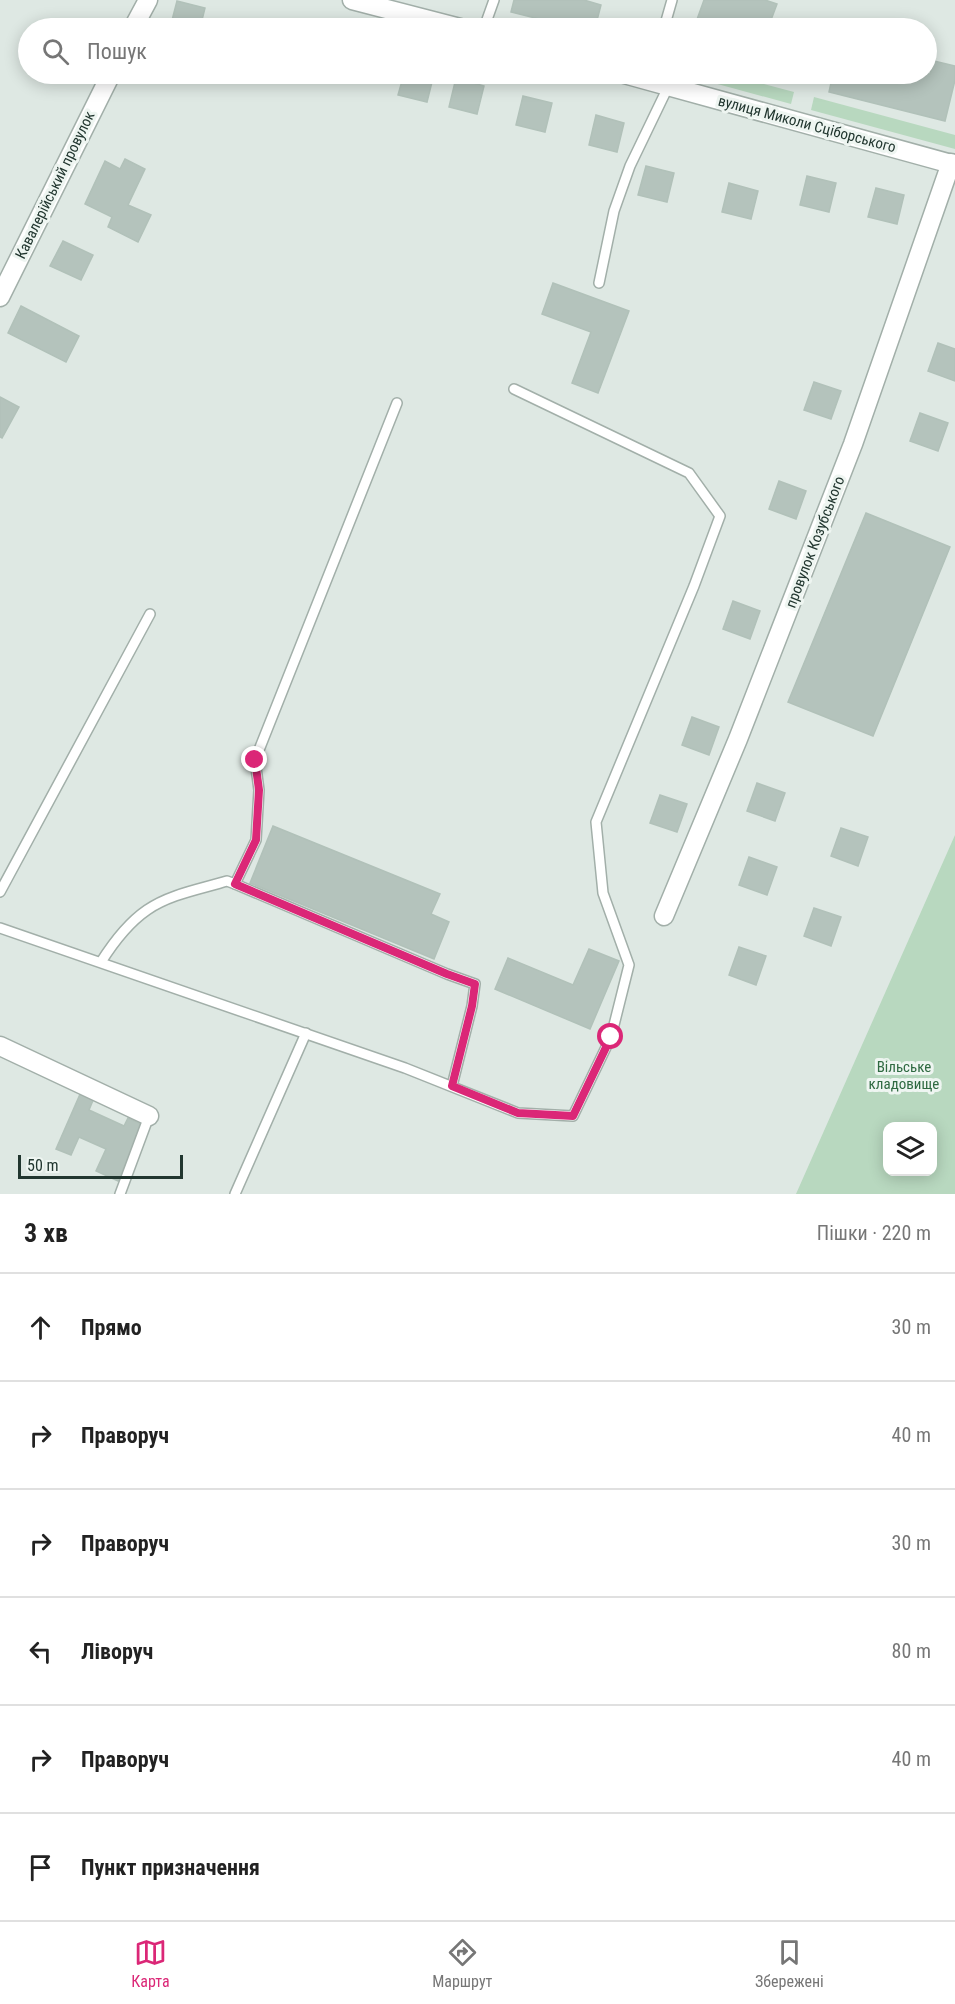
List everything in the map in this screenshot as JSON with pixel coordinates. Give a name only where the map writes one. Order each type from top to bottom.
[{"type":"street","points":[[138,18],[148,0]]},
{"type":"street","points":[[352,0],[421,18]]},
{"type":"street","name":"Кавалерійський провулок","points":[[0,297],[106,84]]},
{"type":"street","name":"вулиця Миколи Сціборського","points":[[672,84],[953,164]]},
{"type":"street","name":"провулок Козубського","points":[[664,916],[738,740],[853,444],[953,164]]},
{"type":"street","points":[[0,1046],[149,1116]]},
{"type":"lane","points":[[488,18],[494,0]]},
{"type":"lane","points":[[667,18],[672,0]]},
{"type":"lane","points":[[599,283],[614,210],[657,84]]},
{"type":"lane","points":[[0,928],[405,1068],[518,1113],[573,1116],[611,1037],[629,965],[603,893],[596,822],[694,586],[720,516],[689,473],[514,389]]},
{"type":"lane","points":[[235,884],[256,840],[259,790],[255,760],[397,403]]},
{"type":"lane","points":[[0,892],[150,614]]},
{"type":"lane","points":[[101,962],[131,923],[149,909],[180,895],[227,881],[475,984],[472,1006],[452,1086]]},
{"type":"lane","points":[[235,1194],[306,1034]]},
{"type":"lane","points":[[120,1194],[149,1116]]},
{"type":"green space","points":[[718,84],[764,84],[794,92],[791,104]]},
{"type":"green space","points":[[814,97],[955,135],[955,149],[811,110]]},
{"type":"green space","name":"Вільське кладовище","points":[[955,835],[955,1194],[796,1194]]},
{"type":"building","points":[[514,0],[584,0],[601,5],[598,18],[535,18],[511,12]]},
{"type":"building","points":[[704,0],[765,0],[777,4],[772,18],[698,18]]},
{"type":"building","points":[[177,1],[205,8],[202,18],[173,18]]},
{"type":"building","points":[[937,62],[955,66],[955,80],[945,121],[829,92],[831,84],[937,84]]},
{"type":"building","points":[[401,84],[432,84],[427,102],[398,95]]},
{"type":"building","points":[[455,84],[484,86],[477,114],[449,107]]},
{"type":"building","points":[[523,96],[552,103],[545,132],[516,125]]},
{"type":"building","points":[[596,115],[624,123],[617,152],[589,145]]},
{"type":"building","points":[[125,159],[145,169],[128,205],[151,215],[138,242],[108,227],[112,217],[85,204],[105,161],[120,169]]},
{"type":"building","points":[[646,166],[674,173],[667,202],[638,195]]},
{"type":"building","points":[[807,176],[836,183],[829,212],[800,205]]},
{"type":"building","points":[[729,183],[758,191],[751,219],[722,212]]},
{"type":"building","points":[[876,188],[904,195],[897,224],[868,217]]},
{"type":"building","points":[[63,241],[93,255],[81,280],[50,266]]},
{"type":"building","points":[[553,283],[629,311],[598,393],[572,383],[591,332],[542,314]]},
{"type":"building","points":[[21,306],[79,336],[66,362],[8,333]]},
{"type":"building","points":[[938,343],[955,349],[955,381],[928,371]]},
{"type":"building","points":[[814,382],[841,391],[831,419],[804,410]]},
{"type":"building","points":[[0,397],[19,407],[2,438],[0,437]]},
{"type":"building","points":[[920,413],[948,423],[938,451],[910,441]]},
{"type":"building","points":[[779,481],[806,491],[796,519],[769,509]]},
{"type":"building","points":[[866,513],[950,547],[873,736],[788,702]]},
{"type":"building","points":[[733,601],[760,611],[750,639],[723,629]]},
{"type":"building","points":[[692,717],[719,727],[709,755],[682,745]]},
{"type":"building","points":[[757,783],[785,793],[775,821],[747,811]]},
{"type":"building","points":[[660,795],[687,804],[677,832],[650,823]]},
{"type":"building","points":[[273,826],[440,894],[431,914],[449,922],[434,959],[250,883]]},
{"type":"building","points":[[841,828],[868,837],[858,866],[831,856]]},
{"type":"building","points":[[749,857],[777,867],[767,895],[739,885]]},
{"type":"building","points":[[814,908],[841,917],[831,946],[804,936]]},
{"type":"building","points":[[739,947],[766,956],[756,985],[729,975]]},
{"type":"building","points":[[589,949],[619,961],[590,1029],[495,989],[508,958],[573,985]]},
{"type":"building","points":[[81,1092],[94,1098],[89,1110],[124,1126],[128,1118],[143,1125],[118,1181],[96,1171],[106,1149],[79,1137],[71,1155],[56,1149]]},
{"type":"route","points":[[255,760],[259,790],[256,840],[235,884],[475,984],[472,1006],[452,1086],[518,1113],[573,1116],[611,1037]]}]
